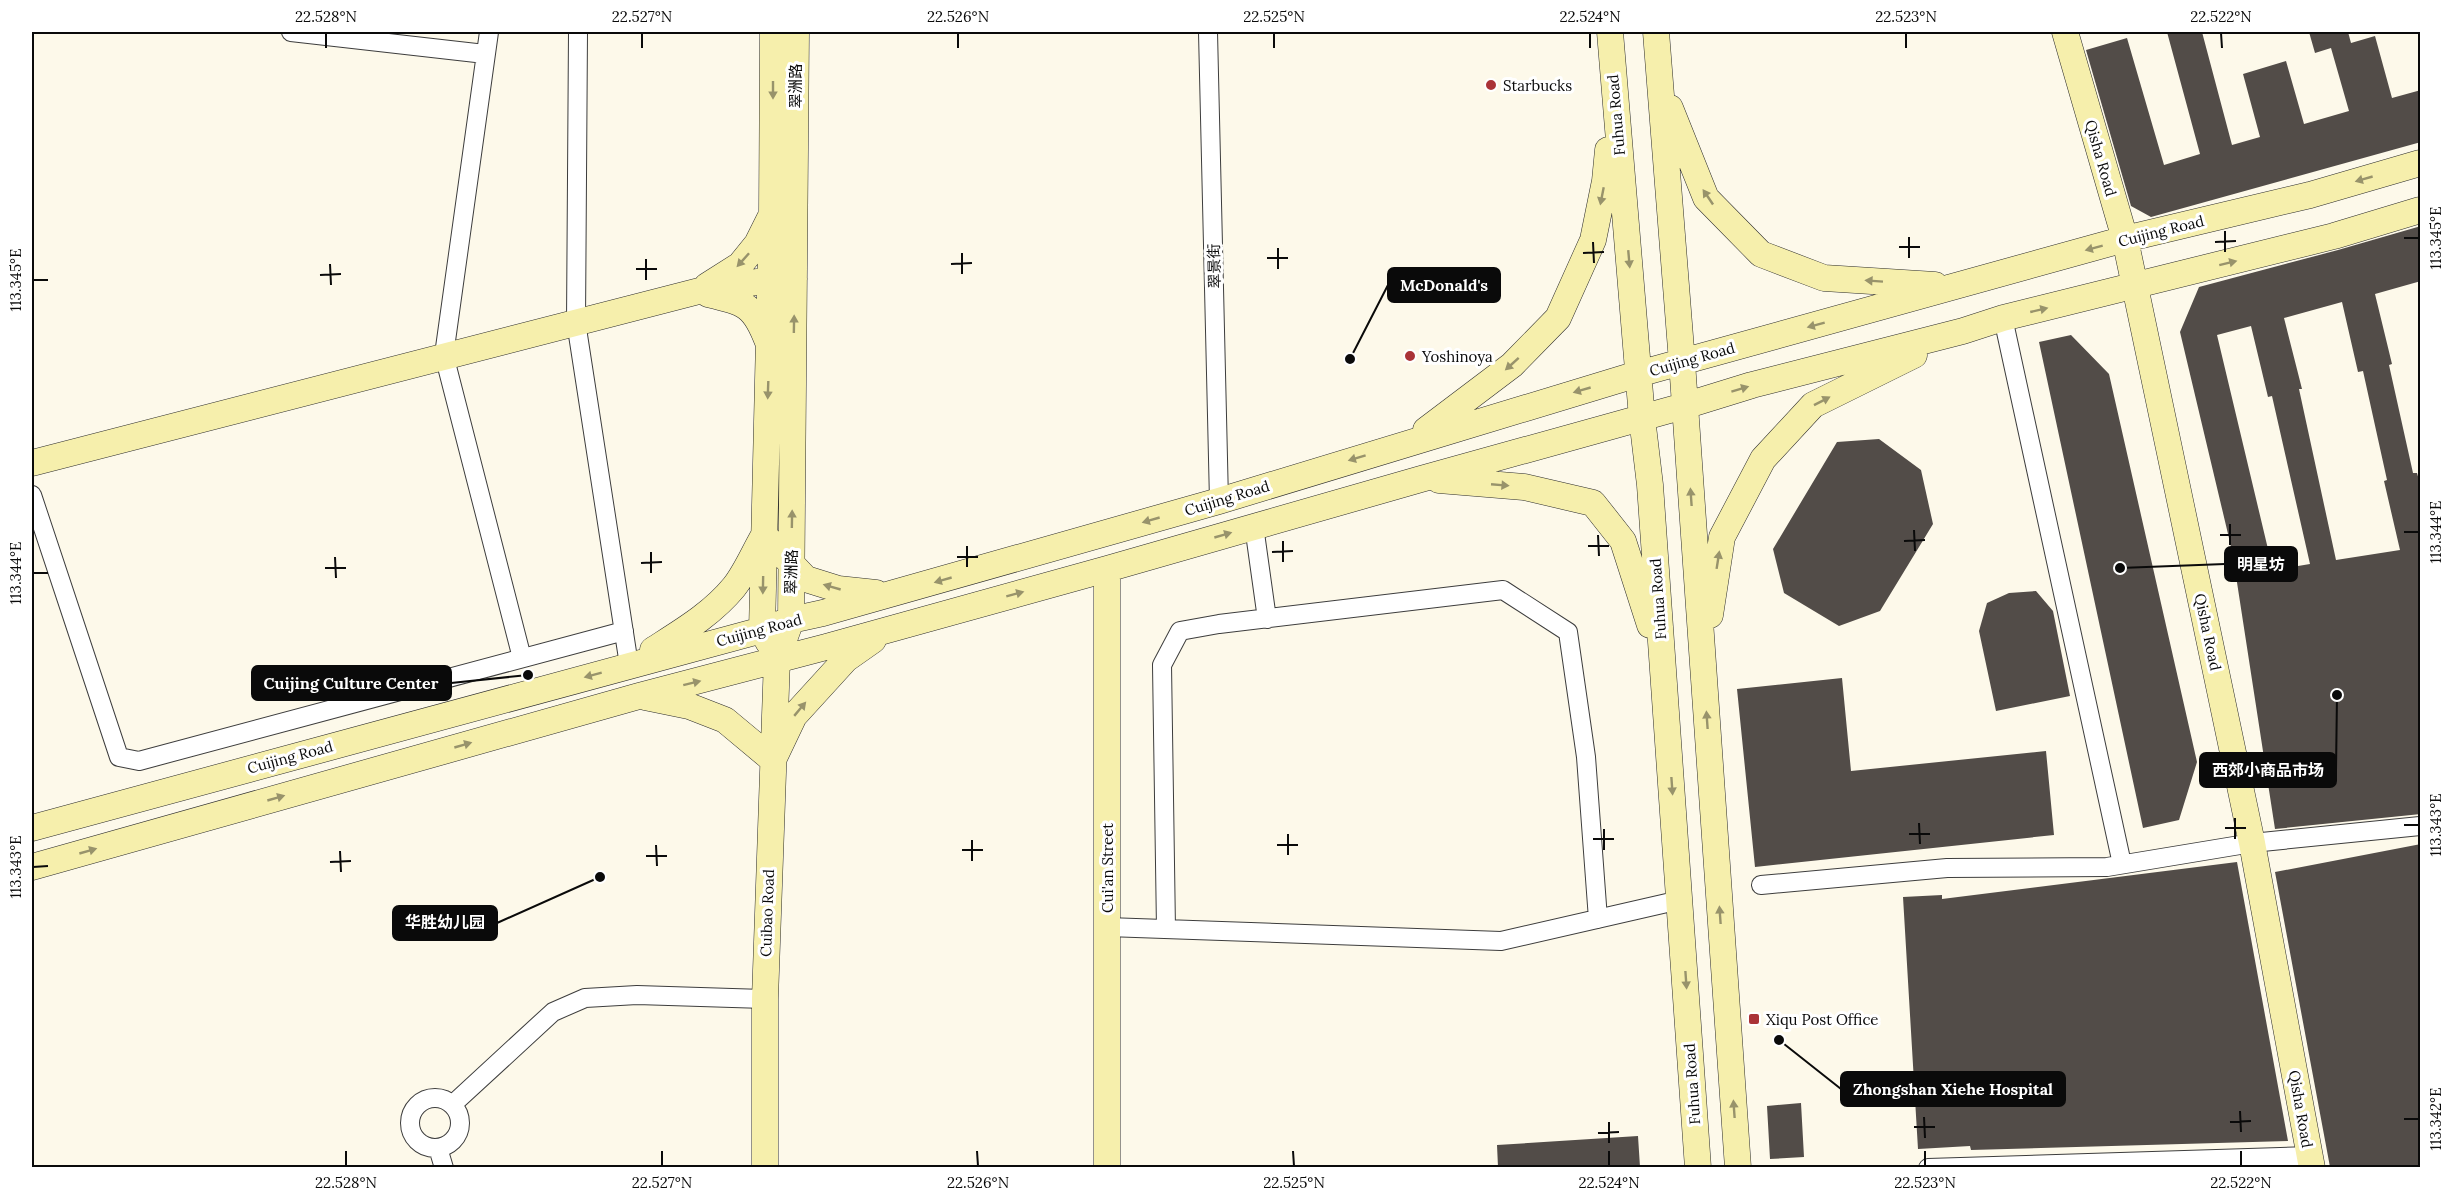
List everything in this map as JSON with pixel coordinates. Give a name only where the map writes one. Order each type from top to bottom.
[{"type":"main road","name":"翠洲路","points":[[773,32],[772,214],[782,280],[769,344],[762,630],[777,659]]},
{"type":"main road","name":"翠洲路","points":[[777,659],[791,620],[782,280],[796,32]]},
{"type":"main road","name":"Fuhua Road","points":[[1610,32],[1638,374],[1650,485],[1698,1167]]},
{"type":"main road","points":[[1656,32],[1682,362],[1738,1167]]},
{"type":"main road","name":"Qisha Road","points":[[2065,32],[2125,239],[2252,843],[2311,1162]]},
{"type":"main road","points":[[1660,85],[1706,198],[1761,254],[1824,278],[1953,287]]},
{"type":"main road","points":[[1413,440],[1512,365],[1558,318],[1593,240],[1605,181],[1614,96]]},
{"type":"main road","name":"Cuijing Road","points":[[32,828],[762,630],[791,620],[823,614],[1219,501],[1413,440],[1638,374],[2125,239],[2310,195],[2421,163]]},
{"type":"main road","points":[[32,867],[639,696],[1107,569],[1752,385],[1962,331],[2003,318],[2334,236],[2421,210]]},
{"type":"main road","points":[[699,291],[740,265],[757,244],[772,214]]},
{"type":"main road","points":[[32,463],[699,291],[782,280]]},
{"type":"main road","points":[[699,291],[737,301],[758,316],[769,344]]},
{"type":"main road","points":[[1703,660],[1722,537],[1763,459],[1813,405],[1962,331]]},
{"type":"main road","points":[[1420,479],[1524,487],[1593,503],[1623,541],[1663,664]]},
{"type":"main road","points":[[629,665],[687,628],[717,605],[735,586],[764,535],[806,579],[838,589],[890,595]]},
{"type":"main road","name":"Cui'an Street","points":[[1107,569],[1107,1167]]},
{"type":"main road","points":[[639,696],[689,706],[725,720],[772,760],[794,716],[818,689],[846,659],[892,628]]},
{"type":"main road","name":"Cuibao Road","points":[[765,1167],[765,999],[777,659]]},
{"type":"street","points":[[291,32],[485,54]]},
{"type":"street","points":[[489,32],[444,355],[522,658]]},
{"type":"street","points":[[578,32],[576,322],[629,665]]},
{"type":"street","name":"翠景街","points":[[1208,32],[1219,501]]},
{"type":"street","points":[[2003,318],[2122,864]]},
{"type":"street","points":[[32,495],[119,757],[139,761],[624,631]]},
{"type":"street","points":[[1254,526],[1267,619]]},
{"type":"street","points":[[1166,929],[1162,665],[1180,631],[1503,590],[1568,632],[1586,757],[1598,919]]},
{"type":"street","points":[[1761,885],[1947,868],[2107,867],[2252,843],[2421,826]]},
{"type":"street","points":[[1107,927],[1501,941],[1680,900]]},
{"type":"street","points":[[452,1105],[553,1012],[585,998],[637,995],[765,999]]},
{"type":"street","points":[[437,1098],[452,1105],[457,1111],[460,1127],[453,1141],[438,1148],[422,1145],[416,1139],[410,1124],[415,1108],[429,1099],[437,1098]]},
{"type":"street","points":[[438,1148],[444,1167]]},
{"type":"street","points":[[1928,1167],[2311,1162]]},
{"type":"building","points":[[2167,32],[2202,32],[2232,145],[2260,137],[2243,74],[2286,61],[2304,124],[2349,111],[2331,48],[2315,53],[2309,32],[2348,32],[2351,43],[2375,36],[2392,98],[2421,90],[2421,142],[2151,217],[2131,206],[2086,50],[2127,38],[2164,165],[2200,154]]},
{"type":"building","points":[[2421,226],[2421,281],[2375,294],[2392,364],[2389,365],[2413,473],[2417,473],[2421,487],[2421,814],[2275,829],[2236,576],[2238,576],[2180,332],[2199,287]],"holes":[[[2342,302],[2358,372],[2363,371],[2400,550],[2336,560],[2299,389],[2302,389],[2284,318]],[[2251,326],[2268,397],[2272,396],[2310,564],[2273,570],[2217,335]]]},
{"type":"building","points":[[2071,335],[2109,374],[2197,762],[2179,820],[2143,828],[2039,342]]},
{"type":"building","points":[[1879,439],[1921,470],[1933,524],[1880,611],[1839,626],[1784,593],[1773,549],[1837,442]]},
{"type":"building","points":[[2036,591],[2053,611],[2070,696],[1996,711],[1979,631],[1987,603],[2009,593]]},
{"type":"building","points":[[1842,678],[1851,771],[2046,751],[2054,835],[1755,867],[1737,689]]},
{"type":"building","points":[[2421,844],[2421,1167],[2330,1167],[2275,872]]},
{"type":"building","points":[[2237,862],[2288,1141],[1971,1150],[1970,1146],[1918,1149],[1903,897],[1942,895],[1942,899]]},
{"type":"building","points":[[1801,1103],[1804,1157],[1770,1159],[1767,1106]]},
{"type":"building","points":[[1638,1136],[1640,1167],[1498,1167],[1497,1145]]},
{"type":"place","name":"Starbucks","points":[[1491,85]]},
{"type":"place","name":"Yoshinoya","points":[[1410,356]]},
{"type":"place","name":"McDonald's","points":[[1350,359]]},
{"type":"place","name":"明星坊","points":[[2120,568]]},
{"type":"place","name":"Cuijing Culture Center","points":[[528,675]]},
{"type":"place","name":"西郊小商品市场","points":[[2337,695]]},
{"type":"place","name":"华胜幼儿园","points":[[600,877]]},
{"type":"place","name":"Xiqu Post Office","points":[[1754,1019]]},
{"type":"place","name":"Zhongshan Xiehe Hospital","points":[[1779,1040]]}]
